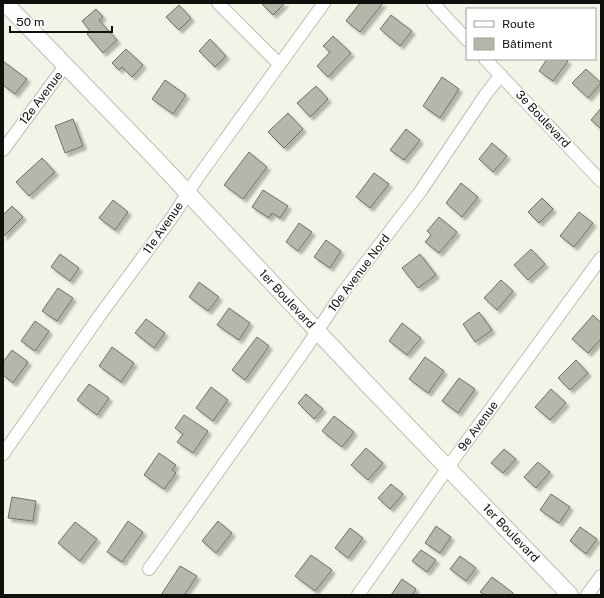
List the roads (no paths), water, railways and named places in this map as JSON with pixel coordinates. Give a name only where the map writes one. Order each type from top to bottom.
[{"type":"street","name":"1er Boulevard","points":[[5,3],[188,193],[570,595]]},
{"type":"street","points":[[218,3],[279,64]]},
{"type":"street","name":"11e Avenue","points":[[3,454],[105,309],[173,216],[198,177],[324,3]]},
{"type":"street","points":[[433,3],[466,39]]},
{"type":"street","name":"3e Boulevard","points":[[486,60],[601,181]]},
{"type":"street","name":"12e Avenue","points":[[3,150],[65,66]]},
{"type":"street","name":"10e Avenue Nord","points":[[149,569],[306,348],[344,291],[420,192],[486,94],[501,75]]},
{"type":"street","name":"9e Avenue","points":[[358,595],[562,310],[601,258]]},
{"type":"street","points":[[587,595],[601,576]]}]
